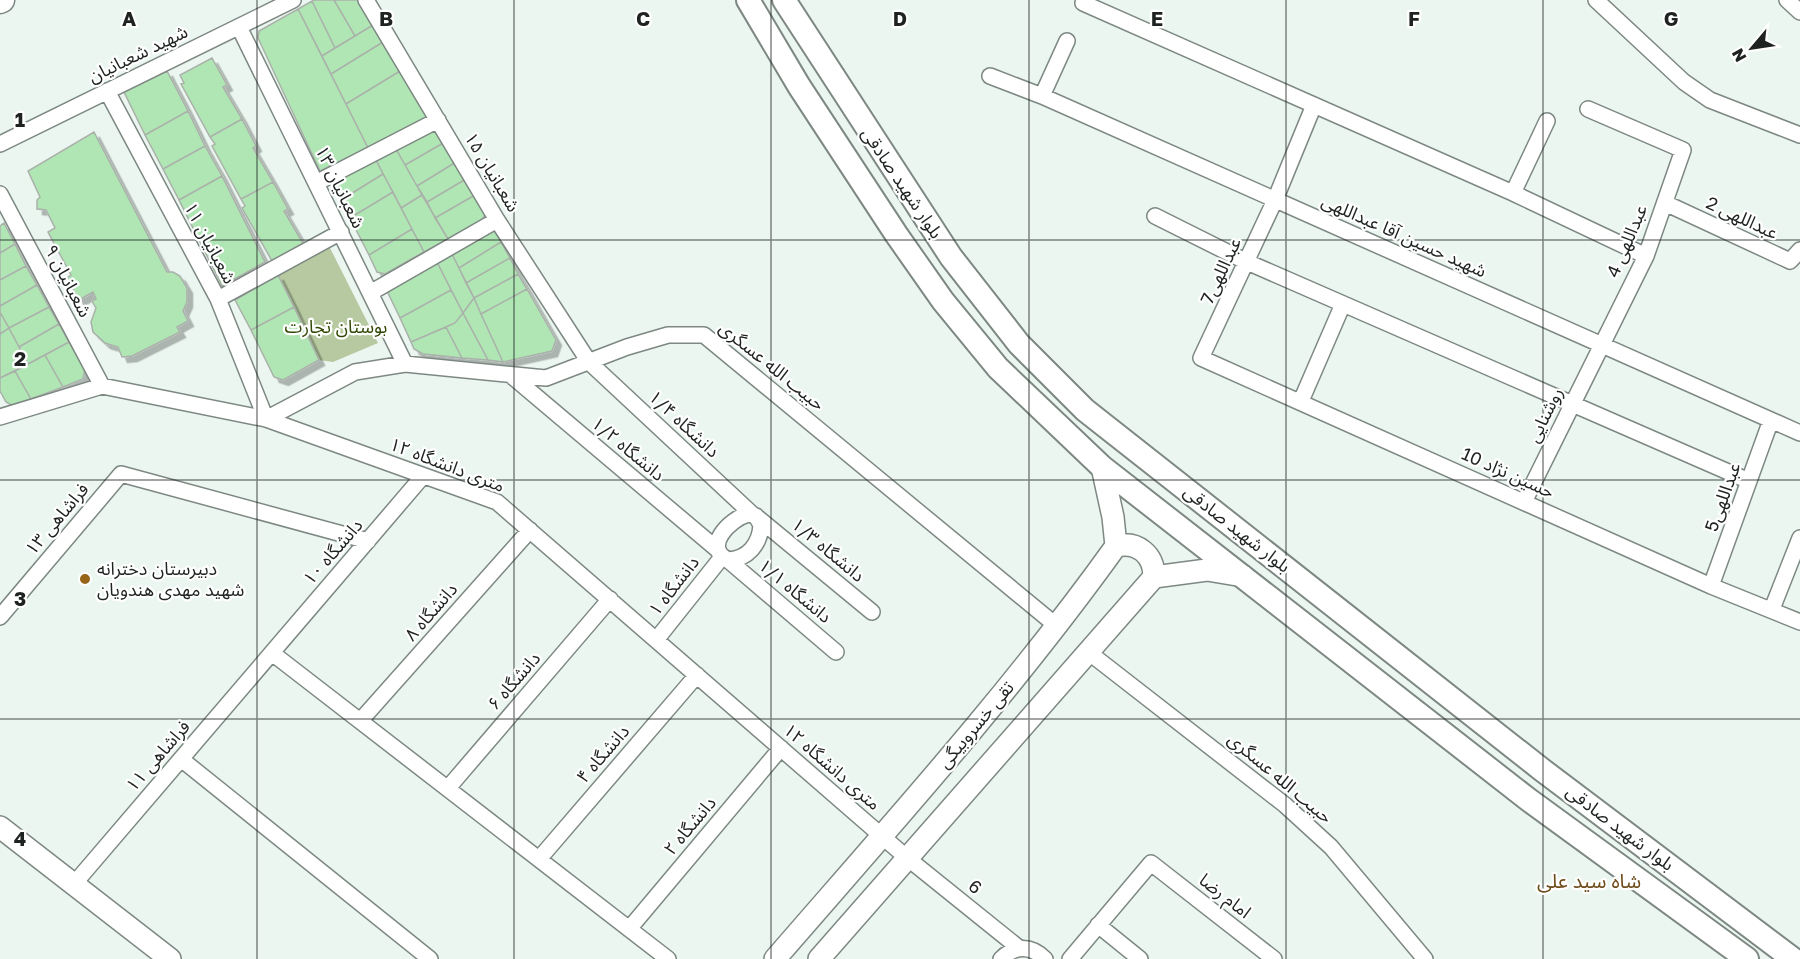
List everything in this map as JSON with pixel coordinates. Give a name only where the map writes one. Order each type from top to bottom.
[{"type":"main road","name":"بلوار شهید صادقی","points":[[748,0],[799,86],[943,301],[998,368],[1102,467],[1529,800],[1747,959]]},
{"type":"main road","name":"بلوار شهید صادقی","points":[[784,0],[951,257],[1019,344],[1085,410],[1541,769],[1793,959]]},
{"type":"main road","points":[[1102,467],[1113,517],[1116,546],[1130,545],[1143,551],[1152,562],[1154,577],[1207,570],[1243,576]]},
{"type":"main road","name":"تقی خسروبیگی","points":[[775,959],[1058,627],[1116,546]]},
{"type":"main road","name":"تقی خسروبیگی","points":[[819,959],[906,857],[1154,577]]},
{"type":"main road","points":[[0,827],[170,959]]},
{"type":"street","name":"شهید شعبانیان","points":[[0,144],[293,0]]},
{"type":"street","name":"شعبانیان ۱۵","points":[[366,0],[497,220],[589,362]]},
{"type":"street","points":[[1596,0],[1684,82],[1710,100],[1800,135]]},
{"type":"street","points":[[1787,0],[1800,12]]},
{"type":"street","points":[[1083,3],[1513,193],[1646,256]]},
{"type":"street","name":"شعبانیان ۱۳","points":[[239,27],[405,364]]},
{"type":"street","points":[[1042,96],[1067,41]]},
{"type":"street","name":"شهید حسین آقا عبداللهی","points":[[990,76],[1042,96],[1800,433]]},
{"type":"street","name":"شعبانیان ۱۱","points":[[107,91],[218,299],[266,419]]},
{"type":"street","name":"عبداللهی7","points":[[1201,358],[1275,200],[1314,105]]},
{"type":"street","name":"عبداللهی 4","points":[[1588,109],[1683,150],[1646,256],[1601,345]]},
{"type":"street","points":[[316,183],[438,120]]},
{"type":"street","points":[[1513,193],[1547,121]]},
{"type":"street","name":"شعبانیان ۹","points":[[0,194],[102,386]]},
{"type":"street","name":"عبداللهی 2","points":[[1665,203],[1790,261],[1800,250]]},
{"type":"street","points":[[1155,216],[1247,262],[1749,481]]},
{"type":"street","points":[[370,293],[497,220]]},
{"type":"street","points":[[218,299],[340,232]]},
{"type":"street","points":[[1301,401],[1343,304]]},
{"type":"street","name":"حبیب الله عسگری","points":[[266,419],[355,372],[405,364],[513,377],[546,378],[669,334],[704,335],[1058,627]]},
{"type":"street","name":"روشنایی","points":[[1524,502],[1601,345]]},
{"type":"street","name":"حسین نژاد 10","points":[[1201,358],[1711,586],[1800,622]]},
{"type":"street","name":"دانشگاه ۱/۴","points":[[589,362],[755,516]]},
{"type":"street","name":"دانشگاه ۱/۲","points":[[513,377],[722,556]]},
{"type":"street","name":"۱۲ متری دانشگاه","points":[[2,412],[102,386],[266,419],[497,501],[906,857]]},
{"type":"street","name":"عبداللهی5","points":[[1711,586],[1771,420]]},
{"type":"street","name":"فراشاهی ۱۳","points":[[0,617],[121,474],[368,541]]},
{"type":"street","name":"دانشگاه ۱۰","points":[[272,653],[423,476]]},
{"type":"street","points":[[755,516],[761,534],[757,543],[742,557],[722,556],[724,529],[739,517],[755,516]]},
{"type":"street","name":"دانشگاه ۱/۳","points":[[755,516],[872,612]]},
{"type":"street","name":"دانشگاه ۸","points":[[362,720],[530,530]]},
{"type":"street","points":[[1772,609],[1800,538]]},
{"type":"street","name":"دانشگاه ۱","points":[[657,640],[722,556]]},
{"type":"street","name":"دانشگاه ۱/۱","points":[[722,556],[836,652]]},
{"type":"street","name":"دانشگاه ۶","points":[[448,788],[610,599]]},
{"type":"street","name":"حبیب الله عسگری","points":[[1087,651],[1285,804],[1330,847],[1425,959]]},
{"type":"street","points":[[272,653],[362,720],[668,959]]},
{"type":"street","name":"فراشاهی ۱۱","points":[[74,884],[272,653]]},
{"type":"street","name":"دانشگاه ۴","points":[[539,859],[697,675]]},
{"type":"street","name":"دانشگاه ۲","points":[[629,928],[781,748]]},
{"type":"street","points":[[181,759],[430,959]]},
{"type":"street","name":"6","points":[[906,857],[1019,948],[1037,951],[1046,959]]},
{"type":"street","name":"امام رضا","points":[[1098,925],[1151,863],[1274,959]]},
{"type":"street","points":[[1070,959],[1098,925],[1140,959]]},
{"type":"street","points":[[1001,959],[1008,952],[1019,948]]},
{"type":"green space","name":"بوستان تجارت","points":[[329,246],[378,343],[333,362],[319,360],[278,275]]},
{"type":"building","points":[[334,0],[355,36],[335,48],[312,1]]},
{"type":"building","points":[[334,0],[358,0],[373,25],[355,36]]},
{"type":"building","points":[[312,1],[335,48],[322,56],[298,9]]},
{"type":"building","points":[[298,9],[368,148],[320,171],[258,38],[259,31]]},
{"type":"building","points":[[373,25],[383,42],[331,74],[322,56]]},
{"type":"building","points":[[383,42],[400,71],[346,104],[331,74]]},
{"type":"building","points":[[212,58],[227,85],[223,87],[242,119],[210,137],[181,84],[184,83],[180,75]]},
{"type":"building","points":[[167,71],[188,111],[145,135],[124,92]]},
{"type":"building","points":[[400,71],[429,118],[368,148],[346,104]]},
{"type":"building","points":[[188,111],[205,146],[163,169],[145,135]]},
{"type":"building","points":[[242,119],[256,146],[253,148],[273,182],[241,199],[212,146],[215,144],[210,137]]},
{"type":"building","points":[[431,130],[440,132],[445,142],[405,165],[396,149]]},
{"type":"building","points":[[94,132],[167,272],[180,276],[187,288],[187,302],[183,311],[188,321],[177,327],[180,332],[132,356],[122,357],[118,347],[105,343],[93,332],[91,322],[96,308],[92,301],[96,299],[93,292],[79,300],[67,278],[71,275],[48,232],[55,228],[46,210],[37,209],[37,200],[40,197],[28,171]]},
{"type":"building","points":[[445,142],[456,162],[417,186],[405,165]]},
{"type":"building","points":[[205,146],[222,176],[179,200],[163,169]]},
{"type":"building","points":[[396,149],[422,195],[401,208],[376,160]]},
{"type":"building","points":[[376,160],[383,174],[341,200],[335,187],[338,180]]},
{"type":"building","points":[[456,162],[466,179],[427,202],[417,186]]},
{"type":"building","points":[[383,174],[393,192],[350,218],[341,200]]},
{"type":"building","points":[[222,176],[265,262],[222,286],[179,200]]},
{"type":"building","points":[[466,179],[475,195],[435,218],[427,202]]},
{"type":"building","points":[[273,182],[288,209],[284,211],[304,245],[272,261],[242,208],[245,206],[241,199]]},
{"type":"building","points":[[393,192],[412,229],[369,255],[350,218]]},
{"type":"building","points":[[422,195],[448,239],[424,252],[401,208]]},
{"type":"building","points":[[475,195],[486,213],[482,220],[448,239],[435,218]]},
{"type":"building","points":[[4,223],[15,244],[0,253],[0,226]]},
{"type":"building","points":[[412,229],[424,252],[385,274],[377,272],[369,255]]},
{"type":"building","points":[[494,229],[501,242],[459,268],[452,254]]},
{"type":"building","points":[[501,242],[510,258],[466,283],[459,268]]},
{"type":"building","points":[[15,244],[26,266],[0,280],[0,253]]},
{"type":"building","points":[[452,254],[474,298],[463,313],[437,262]]},
{"type":"building","points":[[510,258],[518,274],[474,298],[466,283]]},
{"type":"building","points":[[437,262],[451,290],[400,318],[388,293],[391,288]]},
{"type":"building","points":[[26,266],[37,285],[0,306],[0,280]]},
{"type":"building","points":[[518,274],[527,289],[481,314],[474,298]]},
{"type":"building","points":[[278,275],[294,307],[251,330],[235,300]]},
{"type":"building","points":[[37,285],[49,307],[9,328],[0,312],[0,306]]},
{"type":"building","points":[[527,289],[556,340],[552,351],[503,362],[481,314]]},
{"type":"building","points":[[451,290],[463,313],[455,323],[411,342],[400,318]]},
{"type":"building","points":[[474,298],[503,362],[488,360],[463,313]]},
{"type":"building","points":[[49,307],[59,324],[19,347],[9,328]]},
{"type":"building","points":[[294,307],[319,360],[283,380],[274,377],[251,330]]},
{"type":"building","points":[[0,312],[9,328],[0,334]]},
{"type":"building","points":[[463,313],[488,360],[462,358],[446,327],[455,323]]},
{"type":"building","points":[[59,324],[69,342],[28,364],[19,347]]},
{"type":"building","points":[[446,327],[462,358],[423,354],[414,349],[411,342]]},
{"type":"building","points":[[9,328],[28,364],[0,378],[0,334]]},
{"type":"building","points":[[69,342],[85,369],[83,379],[63,387],[45,355]]},
{"type":"building","points":[[45,355],[63,387],[31,399],[15,371]]},
{"type":"building","points":[[15,371],[31,399],[13,406],[6,402],[0,391],[0,378]]},
{"type":"place","name":"دبیرستان دخترانه شهید مهدی هندویان","points":[[85,579]]},
{"type":"district","name":"شاه سید علی","points":[[1589,881]]}]
